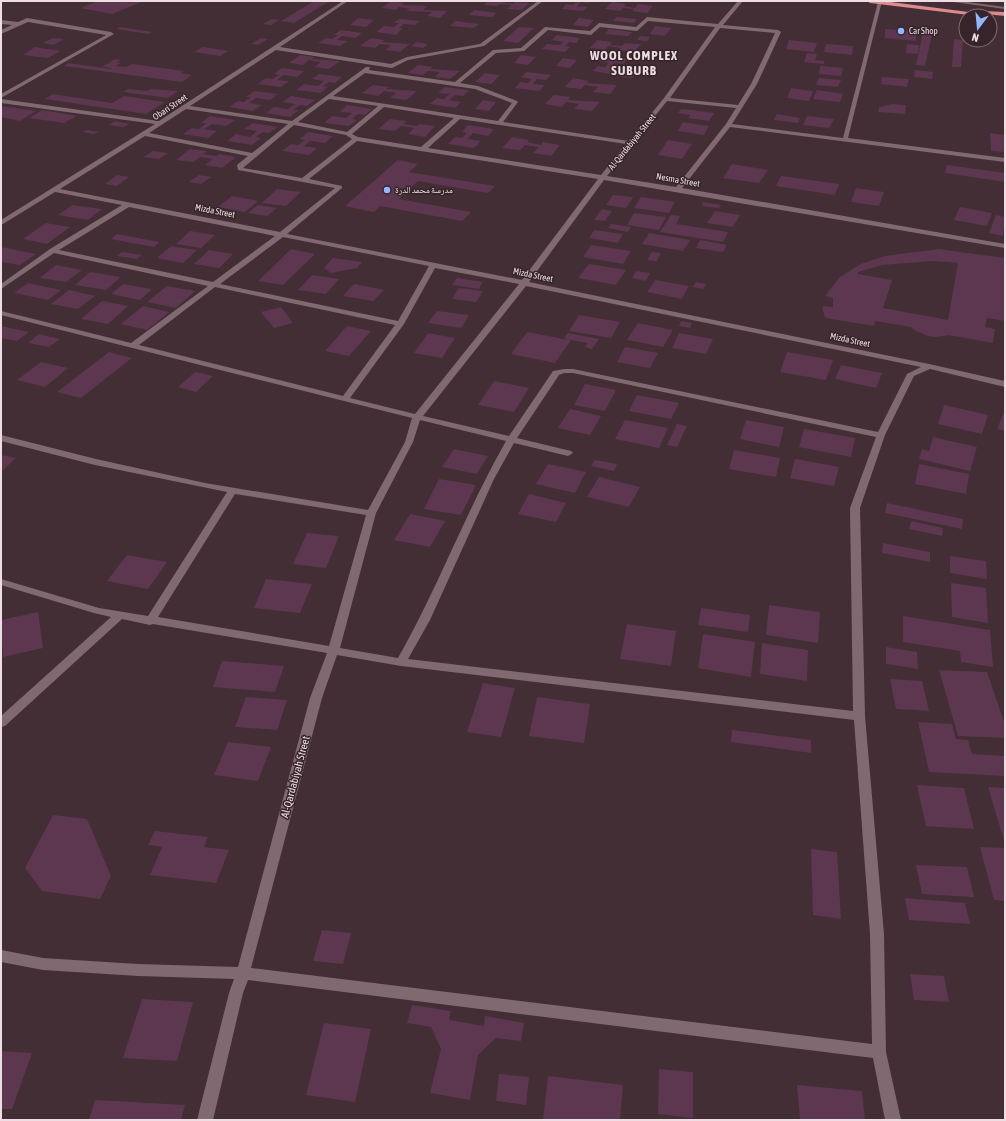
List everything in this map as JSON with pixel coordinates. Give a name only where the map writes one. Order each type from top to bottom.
[{"type":"highway","points":[[870,1],[958,12]]},
{"type":"highway","points":[[897,1],[1005,14]]},
{"type":"street","name":"Obari Street","points":[[1,223],[160,124],[346,1]]},
{"type":"street","points":[[275,48],[392,66],[407,59],[482,45],[541,1]]},
{"type":"street","name":"Al-Qardabiyah Street","points":[[205,1120],[236,993],[243,973],[316,698],[333,652],[371,513],[409,442],[417,417],[524,283],[603,177],[666,99],[719,26],[741,1]]},
{"type":"street","points":[[948,1],[1005,8]]},
{"type":"street","points":[[845,140],[880,2]]},
{"type":"street","points":[[482,45],[495,51],[522,50],[547,28],[591,33],[599,25],[637,29],[647,19],[778,32],[754,84],[728,125],[678,189]]},
{"type":"street","points":[[1,32],[27,20],[111,34],[1,96]]},
{"type":"street","points":[[1,22],[18,24]]},
{"type":"street","points":[[456,84],[495,51]]},
{"type":"street","points":[[132,346],[214,286],[340,188],[240,168],[239,166],[293,123],[375,63]]},
{"type":"street","points":[[364,71],[476,87],[515,102],[500,123]]},
{"type":"street","points":[[328,97],[632,143]]},
{"type":"street","points":[[666,99],[738,107]]},
{"type":"street","points":[[1,101],[160,124]]},
{"type":"street","points":[[185,107],[293,123],[348,134],[382,106]]},
{"type":"street","points":[[422,150],[458,117]]},
{"type":"street","points":[[728,125],[1005,160]]},
{"type":"street","points":[[144,134],[253,155]]},
{"type":"street","name":"Nesma Street","points":[[348,134],[356,139],[678,189],[1005,246]]},
{"type":"street","points":[[303,181],[356,139]]},
{"type":"street","name":"Mizda Street","points":[[56,190],[524,283],[929,366],[1005,384]]},
{"type":"street","points":[[1,286],[129,204]]},
{"type":"street","points":[[54,251],[214,286],[400,324]]},
{"type":"street","points":[[345,399],[400,324],[433,265]]},
{"type":"street","points":[[1,313],[417,417],[568,453]]},
{"type":"street","points":[[893,1120],[879,1052],[877,934],[859,716],[856,508],[881,435],[911,374],[929,366]]},
{"type":"street","points":[[401,662],[425,620],[489,479],[511,440],[556,373],[573,371],[881,435]]},
{"type":"street","points":[[1,438],[95,462],[233,490],[371,513]]},
{"type":"street","points":[[150,621],[233,490]]},
{"type":"street","points":[[1,582],[98,611],[333,652],[401,662],[859,716]]},
{"type":"street","points":[[1,723],[119,615]]},
{"type":"street","points":[[1,956],[43,964],[67,966],[243,973],[879,1052]]},
{"type":"building","points":[[98,1],[144,1],[112,14],[81,8]]},
{"type":"building","points":[[314,1],[328,2],[294,23],[281,21]]},
{"type":"building","points":[[391,1],[405,3],[402,5],[428,6],[423,10],[447,11],[440,18],[428,16],[432,12],[406,11],[410,9],[399,7],[396,10],[382,8]]},
{"type":"building","points":[[488,1],[504,1],[502,3],[513,4],[515,2],[529,3],[522,10],[507,9],[511,5],[484,5]]},
{"type":"building","points":[[577,1],[590,1],[588,3],[581,2],[577,6],[588,7],[583,11],[562,9],[566,4],[573,5]]},
{"type":"building","points":[[612,2],[626,4],[624,6],[635,8],[638,4],[653,6],[647,13],[632,11],[634,9],[623,8],[620,11],[605,9]]},
{"type":"building","points":[[474,10],[497,13],[492,17],[469,15]]},
{"type":"building","points":[[617,17],[637,19],[634,23],[613,21]]},
{"type":"building","points":[[358,18],[374,20],[366,27],[350,25]]},
{"type":"building","points":[[579,18],[594,20],[588,27],[573,25]]},
{"type":"building","points":[[271,19],[279,20],[271,25],[263,24]]},
{"type":"building","points":[[399,19],[420,21],[415,25],[404,24],[399,28],[403,28],[396,35],[376,32],[384,26],[394,27],[399,23],[393,23]]},
{"type":"building","points":[[455,21],[479,24],[474,28],[450,26]]},
{"type":"building","points":[[655,26],[671,28],[665,36],[650,34]]},
{"type":"building","points":[[120,27],[152,32],[149,34],[117,29]]},
{"type":"building","points":[[519,27],[534,28],[518,43],[503,41]]},
{"type":"building","points":[[609,29],[632,32],[628,36],[605,34]]},
{"type":"building","points":[[885,29],[916,31],[916,41],[885,38]]},
{"type":"building","points":[[341,30],[362,33],[355,38],[342,36],[337,40],[348,41],[340,46],[318,43],[326,38],[332,39],[338,35],[333,35]]},
{"type":"building","points":[[923,33],[932,34],[925,66],[916,65]]},
{"type":"building","points":[[557,35],[580,38],[576,43],[569,42],[565,46],[570,47],[565,52],[542,49],[547,44],[560,45],[564,42],[552,40]]},
{"type":"building","points":[[640,36],[650,37],[647,41],[637,40]]},
{"type":"building","points":[[53,38],[64,39],[54,45],[42,43]]},
{"type":"building","points":[[261,38],[268,39],[258,45],[251,44]]},
{"type":"building","points":[[371,38],[385,40],[382,42],[410,44],[400,52],[386,50],[391,45],[380,44],[375,48],[360,46]]},
{"type":"building","points":[[954,39],[958,39],[958,48],[962,48],[961,67],[952,67]]},
{"type":"building","points":[[597,40],[612,42],[610,45],[622,46],[625,43],[641,44],[634,52],[619,50],[621,48],[608,46],[605,50],[590,48]]},
{"type":"building","points":[[789,40],[817,43],[814,52],[786,49]]},
{"type":"building","points":[[416,42],[428,44],[423,48],[411,46]]},
{"type":"building","points":[[826,44],[853,46],[852,55],[824,52]]},
{"type":"building","points":[[907,44],[919,45],[918,54],[906,53]]},
{"type":"building","points":[[35,47],[60,51],[48,58],[23,55]]},
{"type":"building","points":[[203,47],[229,51],[220,56],[194,52]]},
{"type":"building","points":[[807,53],[817,54],[815,60],[824,61],[824,64],[804,62]]},
{"type":"building","points":[[300,55],[315,57],[312,59],[340,61],[329,69],[314,67],[321,62],[309,60],[303,65],[289,63]]},
{"type":"building","points":[[521,55],[536,57],[528,65],[514,63]]},
{"type":"building","points":[[603,56],[627,59],[623,64],[614,63],[610,68],[622,69],[618,75],[593,71],[598,66],[605,67],[609,63],[598,61]]},
{"type":"building","points":[[563,58],[577,60],[570,68],[556,66]]},
{"type":"building","points":[[115,59],[121,60],[117,62],[121,63],[116,66],[126,67],[132,64],[184,71],[181,73],[192,75],[182,82],[64,66],[68,63],[111,69],[112,68],[102,67]]},
{"type":"building","points":[[418,65],[433,67],[430,69],[460,71],[450,79],[435,77],[440,72],[428,71],[423,75],[408,73]]},
{"type":"building","points":[[820,66],[843,68],[841,76],[819,74]]},
{"type":"building","points":[[282,68],[304,71],[297,77],[284,75],[277,80],[289,81],[281,87],[258,84],[266,78],[272,79],[279,75],[274,74]]},
{"type":"building","points":[[626,70],[639,71],[632,78],[620,77]]},
{"type":"building","points":[[915,70],[933,72],[932,79],[914,77]]},
{"type":"building","points":[[527,72],[551,75],[546,80],[537,79],[533,84],[545,85],[539,91],[515,88],[520,82],[528,83],[532,79],[521,77]]},
{"type":"building","points":[[485,73],[500,75],[491,84],[475,82]]},
{"type":"building","points":[[319,74],[342,77],[335,83],[329,82],[323,86],[328,87],[320,93],[296,90],[304,84],[318,86],[324,81],[312,79]]},
{"type":"building","points":[[882,77],[909,79],[907,87],[881,84]]},
{"type":"building","points":[[573,78],[589,81],[587,83],[617,85],[610,94],[593,92],[598,87],[585,85],[581,89],[565,87]]},
{"type":"building","points":[[819,78],[841,80],[838,87],[816,85]]},
{"type":"building","points":[[373,85],[389,87],[386,89],[417,91],[406,100],[390,98],[396,93],[384,91],[378,96],[362,93]]},
{"type":"building","points":[[445,87],[469,90],[463,96],[455,95],[449,100],[461,102],[455,108],[430,104],[437,98],[444,99],[450,94],[438,93]]},
{"type":"building","points":[[791,88],[813,91],[809,101],[787,98]]},
{"type":"building","points":[[128,89],[147,91],[151,89],[178,91],[168,98],[123,92]]},
{"type":"building","points":[[817,90],[843,94],[840,102],[813,99]]},
{"type":"building","points":[[254,91],[278,94],[270,100],[256,98],[249,103],[262,105],[253,111],[229,107],[238,101],[244,102],[251,97],[246,97]]},
{"type":"building","points":[[53,94],[112,103],[124,96],[165,102],[146,114],[45,99]]},
{"type":"building","points":[[554,95],[570,97],[568,100],[600,102],[592,111],[574,109],[579,104],[566,102],[562,107],[545,104]]},
{"type":"building","points":[[291,96],[315,100],[307,106],[300,105],[293,110],[299,110],[290,117],[266,113],[274,107],[288,109],[295,104],[282,102]]},
{"type":"building","points":[[483,100],[496,102],[489,111],[475,109]]},
{"type":"building","points":[[892,104],[906,105],[905,114],[878,112],[879,107]]},
{"type":"building","points":[[347,105],[372,109],[365,115],[358,114],[352,119],[357,120],[349,126],[324,123],[332,116],[346,118],[352,113],[340,112]]},
{"type":"building","points":[[1,106],[36,111],[20,121],[1,117]]},
{"type":"building","points":[[681,109],[714,113],[709,121],[688,118],[690,115],[678,113]]},
{"type":"building","points":[[42,110],[77,116],[64,123],[29,118]]},
{"type":"building","points":[[777,114],[800,118],[798,123],[774,120]]},
{"type":"building","points":[[210,116],[235,120],[226,126],[212,124],[204,129],[217,131],[208,138],[183,134],[192,128],[199,129],[206,123],[201,123]]},
{"type":"building","points":[[807,116],[834,119],[829,128],[803,125]]},
{"type":"building","points":[[390,119],[406,121],[403,124],[435,126],[425,137],[408,134],[414,128],[401,126],[395,131],[378,129]]},
{"type":"building","points":[[115,121],[129,124],[123,127],[109,125]]},
{"type":"building","points":[[683,122],[709,126],[704,135],[678,131]]},
{"type":"building","points":[[253,123],[278,127],[269,133],[263,132],[256,137],[261,138],[252,145],[227,141],[236,134],[250,137],[257,131],[244,129]]},
{"type":"building","points":[[468,125],[494,129],[488,136],[473,133],[467,139],[481,141],[474,148],[448,144],[455,137],[462,138],[467,133],[462,132]]},
{"type":"building","points":[[87,130],[99,132],[94,134],[82,132]]},
{"type":"building","points":[[308,132],[333,136],[325,143],[310,141],[304,146],[317,148],[309,155],[282,151],[291,144],[298,145],[305,140],[300,139]]},
{"type":"building","points":[[990,133],[1005,135],[1005,152],[991,151]]},
{"type":"building","points":[[512,137],[529,140],[527,142],[541,145],[543,142],[560,145],[551,156],[533,153],[539,147],[525,145],[520,150],[502,148]]},
{"type":"building","points":[[668,140],[692,144],[682,159],[658,155]]},
{"type":"building","points":[[190,149],[207,151],[203,154],[216,156],[219,154],[236,157],[222,168],[205,165],[213,159],[200,157],[193,162],[176,160]]},
{"type":"building","points":[[153,151],[168,153],[159,159],[143,157]]},
{"type":"building","name":"مدرسة محمد الدرة","points":[[398,160],[418,164],[409,172],[495,186],[488,193],[418,181],[399,199],[471,212],[462,221],[380,206],[374,212],[345,206]]},
{"type":"building","points":[[732,164],[768,170],[759,183],[723,178]]},
{"type":"building","points":[[947,165],[1005,173],[1005,182],[945,173]]},
{"type":"building","points":[[117,175],[129,177],[117,186],[105,184]]},
{"type":"building","points":[[199,175],[211,177],[201,184],[189,182]]},
{"type":"building","points":[[781,176],[839,184],[835,195],[776,186]]},
{"type":"building","points":[[856,188],[884,192],[879,206],[851,202]]},
{"type":"building","points":[[277,189],[301,192],[286,206],[262,203]]},
{"type":"building","points":[[613,195],[633,197],[626,208],[606,205]]},
{"type":"building","points":[[232,196],[258,201],[245,212],[218,207]]},
{"type":"building","points":[[641,197],[675,202],[669,213],[634,208]]},
{"type":"building","points":[[703,202],[721,205],[719,208],[702,206]]},
{"type":"building","points":[[72,205],[102,209],[88,220],[58,215]]},
{"type":"building","points":[[258,205],[277,208],[267,216],[248,213]]},
{"type":"building","points":[[960,207],[992,213],[987,226],[954,220]]},
{"type":"building","points":[[602,209],[612,211],[605,221],[594,220]]},
{"type":"building","points":[[715,211],[740,215],[733,227],[707,223]]},
{"type":"building","points":[[634,213],[666,217],[659,230],[627,225]]},
{"type":"building","points":[[671,215],[680,216],[676,224],[728,232],[723,242],[660,232]]},
{"type":"building","points":[[996,215],[1005,217],[1003,236],[989,233]]},
{"type":"building","points":[[46,223],[70,227],[47,244],[23,239]]},
{"type":"building","points":[[611,224],[631,227],[628,232],[608,228]]},
{"type":"building","points":[[594,230],[623,234],[618,243],[589,238]]},
{"type":"building","points":[[190,231],[215,235],[201,248],[176,244]]},
{"type":"building","points":[[649,233],[690,240],[683,251],[642,244]]},
{"type":"building","points":[[117,234],[159,242],[154,247],[111,239]]},
{"type":"building","points":[[700,240],[727,245],[723,252],[696,248]]},
{"type":"building","points":[[591,245],[631,251],[623,264],[583,257]]},
{"type":"building","points":[[171,246],[197,250],[183,263],[157,258]]},
{"type":"building","points":[[1,247],[36,254],[20,265],[1,262]]},
{"type":"building","points":[[291,249],[315,254],[283,285],[258,281]]},
{"type":"building","points":[[939,249],[1005,258],[1005,321],[987,318],[985,327],[995,329],[993,343],[949,335],[936,337],[928,336],[914,330],[911,327],[875,321],[874,326],[825,318],[822,306],[833,307],[833,298],[825,296],[840,277],[861,264],[885,256]],"holes":[[[933,261],[958,263],[948,320],[883,308],[892,280],[858,274],[858,272],[882,265]]]},
{"type":"building","points":[[209,250],[233,254],[219,268],[194,264]]},
{"type":"building","points":[[122,252],[142,255],[137,259],[117,256]]},
{"type":"building","points":[[652,252],[661,253],[657,261],[647,260]]},
{"type":"building","points":[[333,258],[362,262],[357,268],[331,273],[324,268]]},
{"type":"building","points":[[589,264],[626,270],[616,285],[578,278]]},
{"type":"building","points":[[56,265],[82,270],[66,282],[40,278]]},
{"type":"building","points":[[636,271],[650,273],[646,281],[632,278]]},
{"type":"building","points":[[90,272],[121,277],[106,290],[75,285]]},
{"type":"building","points":[[312,275],[339,279],[326,294],[298,290]]},
{"type":"building","points":[[457,278],[483,282],[479,289],[452,285]]},
{"type":"building","points":[[655,280],[689,286],[682,299],[647,292]]},
{"type":"building","points":[[696,282],[706,284],[703,289],[693,287]]},
{"type":"building","points":[[28,283],[61,290],[48,300],[14,293]]},
{"type":"building","points":[[123,284],[152,289],[140,300],[111,294]]},
{"type":"building","points":[[354,284],[384,290],[373,301],[343,296]]},
{"type":"building","points":[[167,286],[195,291],[176,308],[147,302]]},
{"type":"building","points":[[459,288],[483,291],[476,302],[452,299]]},
{"type":"building","points":[[69,290],[95,296],[78,309],[51,304]]},
{"type":"building","points":[[102,301],[128,306],[108,324],[81,319]]},
{"type":"building","points":[[143,306],[169,312],[147,330],[121,324]]},
{"type":"building","points":[[281,307],[293,323],[274,328],[261,312]]},
{"type":"building","points":[[437,311],[469,315],[461,328],[428,323]]},
{"type":"building","points":[[579,315],[620,322],[611,338],[569,331]]},
{"type":"building","points":[[681,321],[692,323],[690,328],[679,326]]},
{"type":"building","points":[[638,323],[673,330],[663,347],[627,340]]},
{"type":"building","points":[[1,326],[29,332],[17,341],[1,338]]},
{"type":"building","points":[[347,326],[371,331],[349,356],[325,351]]},
{"type":"building","points":[[527,332],[569,340],[564,338],[568,333],[599,339],[592,349],[585,347],[588,343],[571,340],[555,363],[511,354]]},
{"type":"building","points":[[428,333],[455,338],[442,358],[414,353]]},
{"type":"building","points":[[679,333],[713,339],[706,354],[672,348]]},
{"type":"building","points":[[39,334],[60,339],[49,347],[28,343]]},
{"type":"building","points":[[625,347],[658,353],[650,368],[617,362]]},
{"type":"building","points":[[109,352],[132,358],[81,398],[57,392]]},
{"type":"building","points":[[787,352],[833,360],[826,380],[780,372]]},
{"type":"building","points":[[41,362],[68,368],[45,387],[17,380]]},
{"type":"building","points":[[841,365],[882,373],[876,388],[835,379]]},
{"type":"building","points":[[195,372],[213,376],[196,392],[178,387]]},
{"type":"building","points":[[494,381],[529,388],[514,412],[478,405]]},
{"type":"building","points":[[585,384],[616,390],[605,411],[574,405]]},
{"type":"building","points":[[637,395],[679,403],[671,419],[629,411]]},
{"type":"building","points":[[944,405],[988,415],[982,434],[938,424]]},
{"type":"building","points":[[570,409],[601,416],[590,435],[558,428]]},
{"type":"building","points":[[1005,410],[1005,431],[997,429]]},
{"type":"building","points":[[625,420],[668,428],[659,448],[615,439]]},
{"type":"building","points":[[746,420],[784,427],[779,447],[740,439]]},
{"type":"building","points":[[677,424],[687,426],[677,447],[667,445]]},
{"type":"building","points":[[804,429],[855,438],[851,457],[799,447]]},
{"type":"building","points":[[933,437],[977,447],[970,471],[919,459],[922,449],[929,451]]},
{"type":"building","points":[[454,449],[488,456],[477,474],[442,467]]},
{"type":"building","points":[[734,450],[780,458],[776,477],[729,469]]},
{"type":"building","points":[[1,455],[16,458],[1,472]]},
{"type":"building","points":[[795,459],[839,467],[834,486],[790,478]]},
{"type":"building","points":[[595,460],[617,464],[614,471],[591,466]]},
{"type":"building","points":[[548,464],[586,472],[575,493],[536,484]]},
{"type":"building","points":[[919,464],[969,474],[966,494],[915,484]]},
{"type":"building","points":[[599,477],[640,487],[629,507],[587,497]]},
{"type":"building","points":[[439,479],[476,485],[461,515],[424,509]]},
{"type":"building","points":[[529,494],[566,503],[556,522],[518,514]]},
{"type":"building","points":[[887,503],[963,519],[962,529],[885,513]]},
{"type":"building","points":[[410,514],[445,521],[430,547],[394,540]]},
{"type":"building","points":[[911,521],[943,528],[942,536],[909,529]]},
{"type":"building","points":[[307,533],[339,536],[326,568],[293,564]]},
{"type":"building","points":[[883,543],[930,552],[930,562],[882,553]]},
{"type":"building","points":[[127,555],[167,562],[148,589],[107,581]]},
{"type":"building","points":[[950,556],[986,561],[987,579],[950,573]]},
{"type":"building","points":[[266,579],[312,584],[300,613],[254,608]]},
{"type":"building","points":[[951,583],[986,588],[988,623],[952,617]]},
{"type":"building","points":[[769,605],[820,612],[818,643],[766,635]]},
{"type":"building","points":[[701,608],[750,615],[748,632],[698,625]]},
{"type":"building","points":[[38,612],[43,648],[3,657],[1,620]]},
{"type":"building","points":[[903,616],[990,630],[993,667],[961,662],[960,651],[903,642]]},
{"type":"building","points":[[627,624],[676,631],[671,666],[620,659]]},
{"type":"building","points":[[703,634],[755,642],[751,677],[698,668]]},
{"type":"building","points":[[762,643],[808,650],[807,681],[760,674]]},
{"type":"building","points":[[886,647],[917,652],[918,669],[886,664]]},
{"type":"building","points":[[222,661],[284,666],[275,692],[213,687]]},
{"type":"building","points":[[939,670],[987,672],[1005,725],[1005,738],[958,736]]},
{"type":"building","points":[[890,679],[922,681],[929,711],[896,709]]},
{"type":"building","points":[[483,683],[515,688],[501,737],[467,732]]},
{"type":"building","points":[[246,697],[287,700],[277,730],[235,727]]},
{"type":"building","points":[[537,697],[590,704],[584,743],[529,736]]},
{"type":"building","points":[[918,722],[952,724],[956,739],[968,740],[972,754],[1005,756],[1005,776],[929,772]]},
{"type":"building","points":[[732,730],[811,740],[811,753],[731,742]]},
{"type":"building","points":[[228,742],[271,747],[258,781],[214,775]]},
{"type":"building","points":[[917,785],[964,788],[974,829],[926,826]]},
{"type":"building","points":[[988,787],[1005,788],[1005,844]]},
{"type":"building","points":[[53,815],[87,819],[111,876],[100,899],[42,891],[25,868]]},
{"type":"building","points":[[155,831],[208,837],[204,847],[229,850],[216,883],[150,875],[162,847],[148,845]]},
{"type":"building","points":[[980,847],[1005,848],[1005,901],[994,900]]},
{"type":"building","points":[[811,849],[837,852],[841,919],[813,915]]},
{"type":"building","points":[[916,865],[967,867],[974,897],[922,894]]},
{"type":"building","points":[[905,898],[965,903],[970,924],[909,920]]},
{"type":"building","points":[[322,930],[351,933],[343,964],[313,961]]},
{"type":"building","points":[[910,974],[944,976],[949,1002],[914,1000]]},
{"type":"building","points":[[142,999],[193,1002],[177,1061],[123,1058]]},
{"type":"building","points":[[412,1005],[451,1011],[449,1020],[484,1026],[485,1016],[524,1023],[521,1041],[496,1038],[478,1055],[470,1100],[430,1093],[441,1049],[431,1027],[407,1023]]},
{"type":"building","points":[[324,1023],[371,1029],[355,1102],[306,1095]]},
{"type":"building","points":[[1,1051],[32,1053],[12,1109],[1,1109]]},
{"type":"building","points":[[659,1069],[693,1072],[693,1118],[658,1114]]},
{"type":"building","points":[[499,1074],[529,1077],[526,1105],[496,1101]]},
{"type":"building","points":[[548,1076],[623,1085],[620,1120],[543,1120]]},
{"type":"building","points":[[797,1085],[862,1091],[865,1120],[800,1120]]},
{"type":"building","points":[[95,1100],[185,1105],[181,1120],[89,1120]]},
{"type":"place","name":"Car Shop","points":[[901,31]]},
{"type":"place","name":"مدرسة محمد الدرة","points":[[387,190]]},
{"type":"district","name":"WOOL COMPLEX SUBURB","points":[[634,62]]}]
